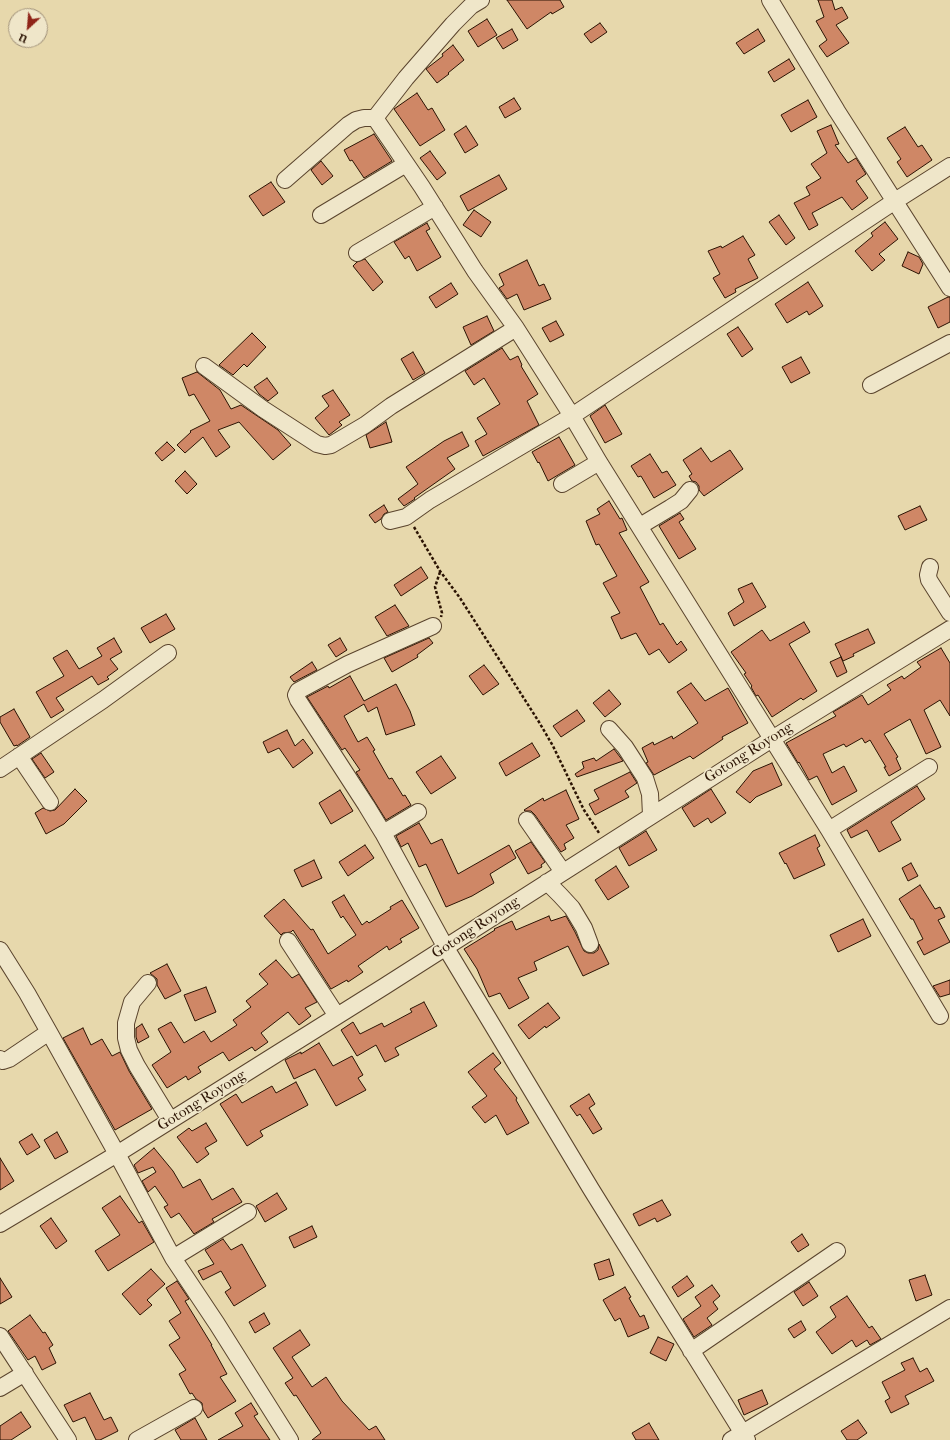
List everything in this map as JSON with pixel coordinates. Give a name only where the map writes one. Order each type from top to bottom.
[{"type":"street","points":[[286,180],[348,125],[356,120],[374,118],[406,78],[453,24],[471,6],[481,0]]},
{"type":"street","points":[[770,0],[950,288]]},
{"type":"street","points":[[374,118],[435,207],[475,271],[516,328],[572,416],[598,462],[640,526],[829,830],[940,1016]]},
{"type":"street","points":[[321,215],[406,164]]},
{"type":"street","points":[[390,521],[406,517],[430,500],[572,416],[950,166]]},
{"type":"street","points":[[357,253],[435,207]]},
{"type":"street","points":[[204,366],[263,409],[317,444],[325,446],[331,445],[365,425],[391,406],[516,328]]},
{"type":"street","points":[[871,385],[950,343]]},
{"type":"street","points":[[562,484],[598,462]]},
{"type":"street","points":[[640,526],[680,501],[690,490]]},
{"type":"street","points":[[930,568],[928,575],[929,580],[950,613]]},
{"type":"street","points":[[433,626],[348,664],[298,691],[296,695],[341,764],[383,833],[446,948],[591,1189],[692,1351],[740,1438],[950,1308]]},
{"type":"street","name":"Gotong Royong","points":[[0,1224],[117,1154],[446,948],[772,738],[950,629]]},
{"type":"street","points":[[0,769],[103,700],[168,654]]},
{"type":"street","points":[[609,729],[625,747],[645,778],[650,794],[651,815]]},
{"type":"street","points":[[19,756],[50,802]]},
{"type":"street","points":[[829,830],[929,767]]},
{"type":"street","points":[[383,833],[418,812]]},
{"type":"street","points":[[527,820],[563,872]]},
{"type":"street","points":[[547,882],[572,908],[584,928],[590,944]]},
{"type":"street","points":[[288,940],[337,1016]]},
{"type":"street","points":[[0,950],[27,992],[173,1258],[217,1324],[290,1440]]},
{"type":"street","points":[[148,983],[132,1002],[126,1023],[126,1038],[129,1050],[137,1066],[170,1120]]},
{"type":"street","points":[[0,1060],[3,1061],[9,1059],[49,1032]]},
{"type":"street","points":[[173,1258],[248,1212]]},
{"type":"street","points":[[692,1351],[837,1251]]},
{"type":"street","points":[[0,1336],[68,1440]]},
{"type":"street","points":[[0,1388],[25,1373]]},
{"type":"street","points":[[137,1440],[194,1408]]},
{"type":"path","points":[[406,517],[416,530],[440,571],[460,598],[539,722],[553,746],[584,810],[606,844]]},
{"type":"path","points":[[433,626],[440,620],[442,613],[435,587],[440,571]]},
{"type":"building","points":[[507,0],[560,0],[564,7],[552,14],[551,12],[527,29]]},
{"type":"building","points":[[818,0],[832,0],[835,10],[842,7],[848,18],[836,25],[849,43],[827,57],[819,46],[827,40],[816,21],[824,17]]},
{"type":"building","points":[[487,19],[497,35],[478,47],[468,31]]},
{"type":"building","points":[[600,23],[607,32],[591,43],[584,34]]},
{"type":"building","points":[[512,29],[518,40],[503,49],[496,38]]},
{"type":"building","points":[[758,29],[765,41],[744,54],[736,43]]},
{"type":"building","points":[[453,45],[464,60],[437,83],[426,69],[443,56],[442,54]]},
{"type":"building","points":[[789,59],[795,69],[774,82],[768,72]]},
{"type":"building","points":[[417,93],[428,110],[432,108],[445,130],[420,146],[394,109]]},
{"type":"building","points":[[514,98],[521,109],[505,118],[499,107]]},
{"type":"building","points":[[808,100],[817,117],[791,132],[781,115]]},
{"type":"building","points":[[831,125],[839,144],[835,145],[848,163],[856,158],[866,174],[856,181],[868,198],[852,210],[842,197],[812,213],[818,225],[809,230],[794,203],[810,195],[806,187],[821,178],[811,164],[827,153],[817,131]]},
{"type":"building","points":[[466,126],[478,145],[465,153],[454,134]]},
{"type":"building","points":[[905,127],[918,147],[922,145],[932,160],[907,177],[897,162],[901,159],[887,138]]},
{"type":"building","points":[[374,134],[392,161],[364,178],[352,160],[350,161],[344,150]]},
{"type":"building","points":[[430,151],[446,173],[437,180],[420,158]]},
{"type":"building","points":[[321,161],[333,176],[322,185],[311,170]]},
{"type":"building","points":[[499,175],[507,189],[468,211],[460,196]]},
{"type":"building","points":[[271,182],[285,202],[263,216],[249,196]]},
{"type":"building","points":[[474,210],[491,222],[481,237],[463,225]]},
{"type":"building","points":[[779,215],[795,238],[786,245],[769,222]]},
{"type":"building","points":[[885,222],[898,239],[879,254],[885,260],[872,271],[855,251],[873,236],[871,233]]},
{"type":"building","points":[[427,223],[430,229],[426,231],[441,257],[417,271],[409,256],[405,259],[394,242]]},
{"type":"building","points":[[743,236],[755,255],[748,259],[758,278],[735,289],[736,292],[725,298],[713,278],[720,274],[708,251],[721,246],[722,248]]},
{"type":"building","points":[[908,252],[919,257],[923,264],[919,274],[902,266]]},
{"type":"building","points":[[365,259],[383,282],[373,291],[353,266],[357,262]]},
{"type":"building","points":[[527,260],[539,286],[544,284],[551,299],[524,310],[517,294],[507,299],[499,288],[504,285],[499,274]]},
{"type":"building","points":[[808,282],[823,306],[809,315],[807,311],[787,323],[775,304]]},
{"type":"building","points":[[451,283],[458,294],[436,308],[429,297]]},
{"type":"building","points":[[950,297],[950,322],[938,328],[928,307]]},
{"type":"building","points":[[487,316],[494,331],[471,345],[463,327]]},
{"type":"building","points":[[556,321],[564,335],[550,342],[542,328]]},
{"type":"building","points":[[738,327],[753,349],[742,357],[727,334]]},
{"type":"building","points":[[252,333],[266,347],[247,367],[244,364],[233,375],[219,365]]},
{"type":"building","points":[[502,348],[510,360],[518,356],[522,365],[521,366],[538,394],[527,401],[539,425],[483,456],[475,441],[487,434],[477,418],[500,404],[484,378],[474,385],[465,371]]},
{"type":"building","points":[[413,352],[425,373],[413,380],[401,359]]},
{"type":"building","points":[[801,357],[810,373],[791,383],[782,367]]},
{"type":"building","points":[[197,372],[220,390],[231,409],[241,405],[278,430],[291,445],[273,460],[239,422],[218,430],[230,447],[216,457],[203,437],[185,453],[177,445],[191,432],[190,431],[210,421],[194,394],[189,396],[182,378]]},
{"type":"building","points":[[267,378],[278,393],[268,401],[259,394],[254,387]]},
{"type":"building","points":[[333,390],[350,415],[339,422],[342,425],[329,435],[315,418],[329,406],[322,396]]},
{"type":"building","points":[[605,405],[622,434],[605,443],[590,416]]},
{"type":"building","points":[[386,422],[392,442],[370,448],[366,435]]},
{"type":"building","points":[[462,432],[469,446],[447,458],[455,469],[404,506],[398,499],[418,484],[406,467],[444,441]]},
{"type":"building","points":[[559,437],[575,465],[548,481],[539,462],[538,463],[532,452]]},
{"type":"building","points":[[167,442],[175,450],[162,461],[155,453]]},
{"type":"building","points":[[701,448],[711,462],[730,450],[743,469],[704,496],[699,490],[699,486],[696,482],[692,481],[689,476],[692,474],[683,460]]},
{"type":"building","points":[[650,454],[662,473],[667,471],[676,485],[654,498],[641,476],[638,477],[631,466]]},
{"type":"building","points":[[185,471],[197,484],[187,494],[175,481]]},
{"type":"building","points":[[609,501],[620,519],[622,518],[627,530],[619,533],[649,582],[640,587],[660,625],[663,623],[677,645],[681,641],[687,650],[669,663],[659,649],[649,655],[636,633],[621,639],[611,617],[620,613],[603,583],[617,576],[599,544],[596,545],[586,521],[600,514],[597,509]]},
{"type":"building","points":[[384,505],[388,512],[375,523],[369,515]]},
{"type":"building","points":[[920,506],[927,520],[905,530],[898,516]]},
{"type":"building","points":[[680,513],[684,519],[679,522],[696,549],[679,559],[659,526]]},
{"type":"building","points":[[421,567],[428,578],[401,596],[394,585]]},
{"type":"building","points":[[752,583],[766,607],[734,626],[728,613],[744,602],[738,589]]},
{"type":"building","points":[[395,605],[409,626],[387,636],[375,617]]},
{"type":"building","points":[[166,614],[175,629],[150,643],[141,628]]},
{"type":"building","points":[[804,622],[810,632],[789,644],[817,691],[803,700],[801,698],[772,717],[758,695],[756,696],[751,687],[752,686],[744,674],[746,673],[731,652],[762,630],[770,641]]},
{"type":"building","points":[[868,629],[875,643],[843,661],[835,644]]},
{"type":"building","points":[[114,638],[122,652],[110,659],[118,669],[107,677],[109,679],[98,685],[92,676],[56,698],[64,710],[51,718],[36,692],[64,676],[53,658],[67,650],[79,669],[102,656],[97,648]]},
{"type":"building","points":[[340,638],[347,650],[336,657],[328,645]]},
{"type":"building","points":[[429,638],[433,643],[417,655],[418,657],[392,672],[384,658]]},
{"type":"building","points":[[941,648],[950,663],[950,716],[940,700],[924,710],[941,747],[926,754],[910,719],[884,734],[898,757],[896,758],[901,769],[889,776],[884,767],[886,767],[870,740],[865,743],[862,738],[846,747],[844,744],[823,754],[832,773],[844,766],[857,791],[832,805],[817,776],[809,780],[786,743],[836,716],[833,712],[862,695],[868,705],[891,690],[887,685],[902,676],[904,679],[921,667],[917,662]]},
{"type":"building","points":[[841,657],[847,672],[837,677],[830,662]]},
{"type":"building","points":[[312,662],[317,670],[294,682],[290,677]]},
{"type":"building","points":[[484,665],[499,684],[483,695],[469,676]]},
{"type":"building","points":[[350,676],[364,701],[396,684],[410,711],[415,725],[386,735],[377,707],[368,712],[364,704],[344,716],[358,742],[367,737],[389,779],[392,778],[403,796],[405,795],[411,805],[386,820],[356,772],[360,770],[345,748],[342,750],[307,697],[328,686],[329,688]]},
{"type":"building","points":[[691,683],[705,701],[728,688],[748,723],[722,737],[723,739],[693,759],[690,756],[654,775],[646,763],[648,762],[642,748],[653,742],[654,745],[672,736],[673,739],[698,723],[677,692]]},
{"type":"building","points":[[609,690],[621,704],[605,717],[593,703]]},
{"type":"building","points":[[14,709],[30,737],[17,746],[14,746],[0,722],[0,717]]},
{"type":"building","points":[[577,710],[585,721],[561,737],[553,726]]},
{"type":"building","points":[[287,730],[295,746],[303,739],[313,753],[293,768],[279,748],[268,753],[263,742]]},
{"type":"building","points":[[532,743],[540,756],[506,776],[499,763]]},
{"type":"building","points":[[614,749],[623,761],[577,777],[575,774],[584,768],[582,762],[594,758],[596,761]]},
{"type":"building","points":[[41,753],[54,772],[45,778],[32,759]]},
{"type":"building","points":[[441,756],[456,778],[431,794],[416,772]]},
{"type":"building","points":[[772,763],[782,785],[756,797],[750,803],[736,792],[753,771]]},
{"type":"building","points":[[630,772],[637,783],[625,791],[629,797],[595,815],[589,804],[599,799],[594,790]]},
{"type":"building","points":[[917,786],[925,799],[891,822],[901,840],[879,852],[867,830],[851,838],[847,830]]},
{"type":"building","points":[[75,789],[87,801],[64,824],[46,834],[35,813],[43,808],[50,811],[55,810]]},
{"type":"building","points":[[711,789],[726,813],[711,823],[708,818],[694,827],[682,808]]},
{"type":"building","points":[[340,790],[353,811],[331,824],[319,803]]},
{"type":"building","points":[[566,790],[579,819],[566,825],[574,838],[564,844],[566,849],[561,852],[535,815],[531,811],[524,810],[543,798],[544,801]]},
{"type":"building","points":[[419,823],[431,844],[442,839],[458,874],[509,845],[516,858],[490,874],[494,883],[472,896],[446,907],[426,864],[419,867],[408,843],[401,847],[396,836]]},
{"type":"building","points":[[646,831],[657,850],[629,866],[619,848]]},
{"type":"building","points":[[815,835],[820,846],[817,848],[825,865],[794,879],[779,853]]},
{"type":"building","points":[[531,842],[545,862],[541,865],[542,867],[528,874],[515,851]]},
{"type":"building","points":[[365,845],[374,858],[348,876],[339,862]]},
{"type":"building","points":[[314,860],[322,878],[302,887],[294,870]]},
{"type":"building","points":[[911,863],[918,876],[908,881],[902,868]]},
{"type":"building","points":[[616,866],[629,887],[608,900],[595,880]]},
{"type":"building","points":[[920,885],[935,909],[940,907],[945,917],[938,920],[950,942],[924,955],[917,942],[923,939],[913,919],[911,919],[899,899]]},
{"type":"building","points":[[344,895],[362,925],[367,921],[369,923],[402,900],[419,928],[400,939],[402,942],[389,950],[387,946],[358,966],[363,972],[348,982],[347,980],[331,989],[293,930],[281,935],[264,916],[284,899],[311,930],[313,929],[328,954],[356,935],[343,916],[341,918],[332,902]]},
{"type":"building","points":[[549,916],[551,921],[566,916],[584,951],[594,953],[598,950],[599,944],[609,964],[583,976],[568,946],[534,962],[537,970],[518,978],[529,998],[509,1009],[500,993],[489,997],[477,969],[464,949],[495,930],[494,929],[512,921],[516,930]]},
{"type":"building","points":[[863,919],[871,936],[838,952],[830,935]]},
{"type":"building","points":[[276,960],[292,978],[299,974],[317,1002],[305,1008],[311,1016],[299,1025],[288,1012],[261,1033],[268,1042],[255,1051],[252,1047],[229,1061],[223,1052],[198,1067],[201,1072],[188,1080],[186,1076],[167,1088],[152,1065],[171,1052],[158,1029],[171,1022],[184,1043],[204,1031],[211,1042],[237,1025],[233,1020],[251,1007],[246,1001],[268,984],[259,974]]},
{"type":"building","points":[[167,964],[181,991],[165,999],[157,985],[157,979],[150,973]]},
{"type":"building","points":[[950,980],[950,994],[940,997],[933,986]]},
{"type":"building","points":[[206,987],[216,1012],[195,1021],[184,995]]},
{"type":"building","points":[[424,1002],[437,1026],[395,1048],[399,1055],[385,1062],[376,1045],[357,1056],[341,1030],[353,1022],[360,1034],[382,1023],[384,1027],[412,1012],[410,1009]]},
{"type":"building","points":[[548,1003],[560,1018],[546,1028],[545,1026],[529,1039],[518,1025]]},
{"type":"building","points":[[142,1024],[149,1037],[138,1043],[136,1028]]},
{"type":"building","points":[[83,1028],[91,1045],[102,1039],[112,1056],[120,1052],[129,1071],[152,1109],[115,1130],[63,1038]]},
{"type":"building","points":[[319,1043],[333,1066],[352,1056],[363,1075],[358,1078],[366,1090],[336,1106],[315,1069],[294,1079],[285,1060],[301,1052],[301,1054]]},
{"type":"building","points":[[493,1053],[501,1063],[494,1069],[517,1098],[516,1100],[529,1123],[507,1135],[496,1115],[485,1123],[472,1107],[487,1096],[468,1072]]},
{"type":"building","points":[[296,1082],[308,1105],[260,1131],[263,1136],[247,1146],[220,1104],[236,1094],[242,1103],[272,1086],[276,1093]]},
{"type":"building","points":[[589,1094],[595,1104],[589,1108],[602,1129],[593,1134],[580,1114],[577,1116],[570,1106]]},
{"type":"building","points":[[206,1123],[217,1141],[205,1148],[209,1154],[197,1163],[177,1137],[189,1128],[192,1131]]},
{"type":"building","points":[[57,1132],[68,1152],[55,1159],[44,1140]]},
{"type":"building","points":[[32,1134],[40,1147],[27,1155],[19,1142]]},
{"type":"building","points":[[154,1148],[173,1171],[183,1188],[200,1179],[212,1200],[233,1188],[242,1202],[212,1219],[214,1222],[194,1234],[179,1213],[171,1218],[164,1207],[168,1205],[155,1186],[148,1192],[142,1181],[156,1172],[153,1167],[138,1173],[134,1165]]},
{"type":"building","points":[[0,1158],[14,1181],[0,1190]]},
{"type":"building","points":[[277,1193],[287,1209],[265,1222],[256,1206]]},
{"type":"building","points":[[120,1196],[139,1223],[142,1221],[154,1242],[108,1271],[95,1251],[120,1235],[102,1208]]},
{"type":"building","points":[[662,1200],[671,1215],[657,1222],[655,1218],[639,1226],[633,1214]]},
{"type":"building","points":[[51,1218],[67,1241],[56,1249],[40,1226]]},
{"type":"building","points":[[312,1226],[317,1237],[294,1248],[289,1237]]},
{"type":"building","points":[[802,1234],[809,1245],[798,1252],[791,1242]]},
{"type":"building","points":[[223,1239],[231,1250],[242,1244],[266,1286],[234,1306],[225,1292],[231,1288],[221,1271],[203,1280],[198,1271],[214,1264],[205,1250]]},
{"type":"building","points":[[609,1259],[614,1275],[599,1280],[594,1264]]},
{"type":"building","points":[[151,1269],[165,1284],[147,1300],[152,1305],[140,1315],[122,1294]]},
{"type":"building","points":[[925,1275],[932,1295],[916,1301],[909,1280]]},
{"type":"building","points":[[687,1276],[694,1286],[678,1297],[672,1287]]},
{"type":"building","points":[[0,1278],[12,1297],[0,1304]]},
{"type":"building","points":[[177,1281],[189,1299],[185,1301],[212,1345],[227,1374],[220,1377],[236,1401],[208,1418],[203,1410],[202,1403],[196,1399],[192,1393],[190,1394],[179,1374],[186,1370],[169,1345],[180,1338],[169,1321],[181,1313],[166,1288]]},
{"type":"building","points":[[809,1282],[818,1296],[803,1306],[794,1292]]},
{"type":"building","points":[[712,1285],[720,1296],[713,1302],[718,1309],[707,1318],[712,1325],[694,1337],[683,1319],[701,1306],[695,1297]]},
{"type":"building","points":[[625,1287],[631,1297],[629,1298],[640,1317],[644,1315],[649,1328],[628,1337],[620,1318],[615,1321],[603,1300]]},
{"type":"building","points":[[847,1296],[869,1328],[872,1326],[881,1339],[870,1345],[867,1340],[856,1347],[852,1340],[832,1354],[816,1332],[836,1317],[830,1307]]},
{"type":"building","points":[[264,1313],[270,1324],[255,1333],[249,1322]]},
{"type":"building","points":[[30,1315],[43,1333],[45,1332],[53,1345],[49,1348],[56,1363],[42,1370],[35,1356],[28,1360],[8,1331]]},
{"type":"building","points":[[801,1321],[806,1330],[794,1338],[788,1329]]},
{"type":"building","points":[[300,1330],[310,1345],[292,1357],[312,1387],[326,1377],[342,1401],[369,1430],[376,1426],[385,1440],[312,1440],[321,1433],[296,1395],[294,1396],[285,1383],[293,1378],[273,1348]]},
{"type":"building","points":[[658,1337],[674,1344],[666,1361],[650,1353]]},
{"type":"building","points":[[913,1358],[920,1372],[927,1368],[934,1381],[905,1396],[909,1404],[891,1413],[885,1401],[890,1398],[882,1382],[905,1370],[901,1363]]},
{"type":"building","points":[[762,1390],[768,1404],[744,1415],[738,1400]]},
{"type":"building","points":[[90,1393],[104,1420],[111,1417],[118,1431],[100,1440],[96,1440],[85,1417],[73,1422],[64,1405]]},
{"type":"building","points":[[251,1403],[258,1414],[254,1416],[270,1440],[218,1440],[243,1426],[235,1413]]},
{"type":"building","points":[[21,1412],[31,1427],[11,1440],[0,1440],[0,1426]]},
{"type":"building","points":[[195,1418],[207,1440],[181,1440],[175,1430]]},
{"type":"building","points":[[858,1420],[867,1433],[857,1440],[847,1440],[841,1431]]},
{"type":"building","points":[[649,1423],[659,1440],[636,1440],[632,1433]]}]
